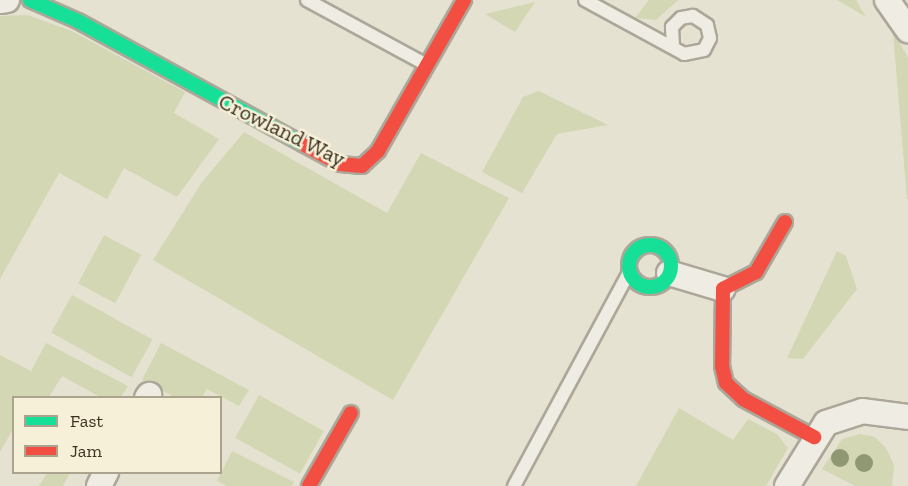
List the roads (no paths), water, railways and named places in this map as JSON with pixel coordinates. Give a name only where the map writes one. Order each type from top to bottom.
[{"type":"street","points":[[0,1],[7,0]]},
{"type":"street","name":"Crowland Way","points":[[30,0],[78,21],[340,164],[362,166],[378,151],[464,0]]},
{"type":"street","points":[[887,0],[908,30]]},
{"type":"street","points":[[669,273],[723,289],[756,272],[785,222]]},
{"type":"street","points":[[653,246],[669,258],[669,273],[663,282],[650,287],[636,283],[629,272],[633,253],[653,246]]},
{"type":"street","points":[[723,289],[722,366],[726,383],[743,399],[814,437]]},
{"type":"street","points":[[787,486],[814,437],[826,423],[844,414],[862,411],[908,417]]},
{"type":"street","points":[[309,486],[351,413]]},
{"type":"lane","points":[[307,0],[427,66]]},
{"type":"lane","points":[[585,0],[647,36],[673,46]]},
{"type":"lane","points":[[514,486],[629,272]]}]
